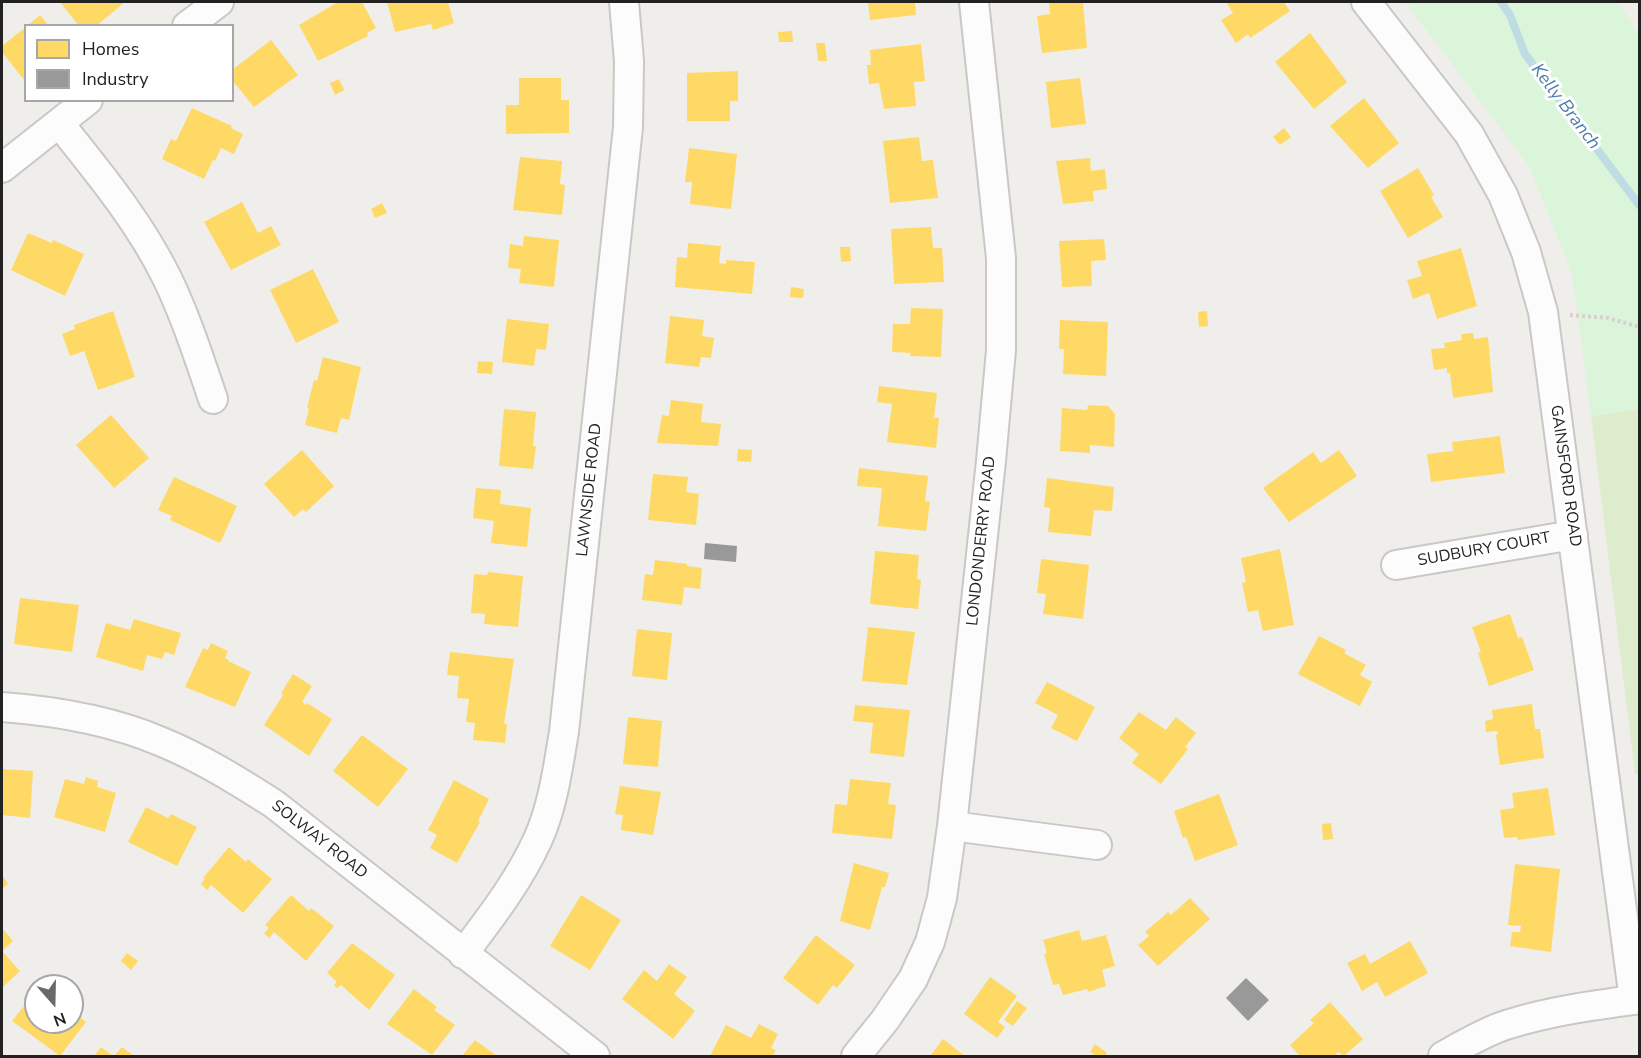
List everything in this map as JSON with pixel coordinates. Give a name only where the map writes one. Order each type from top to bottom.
[{"type":"street","points":[[190,24],[219,2]]},
{"type":"street","name":"LAWNSIDE ROAD","points":[[463,954],[510,891],[539,837],[554,785],[564,732],[628,127],[628,61],[624,2]]},
{"type":"street","name":"LONDONDERRY ROAD","points":[[856,1056],[885,1020],[913,979],[930,942],[942,898],[952,826],[1001,350],[1001,258],[974,2]]},
{"type":"street","name":"GAINSFORD ROAD","points":[[1366,2],[1469,134],[1503,195],[1526,252],[1543,312],[1637,999]]},
{"type":"street","points":[[2,168],[85,102]]},
{"type":"street","points":[[59,123],[105,180],[135,223],[166,276],[189,327],[213,399]]},
{"type":"street","name":"SUDBURY COURT","points":[[1395,565],[1573,535]]},
{"type":"street","name":"SOLWAY ROAD","points":[[2,707],[35,709],[101,721],[162,741],[225,773],[274,804],[595,1056]]},
{"type":"street","points":[[952,826],[1097,845]]},
{"type":"street","points":[[1443,1056],[1469,1041],[1506,1025],[1569,1009],[1637,999]]},
{"type":"path","points":[[1543,312],[1608,318],[1640,327]]},
{"type":"green space","points":[[1405,2],[1619,2],[1639,36],[1639,409],[1591,416],[1572,274],[1529,166]]},
{"type":"green space","points":[[1639,409],[1640,773],[1635,774],[1591,416]]},
{"type":"building: Homes","points":[[60,2],[125,2],[98,24],[77,24]]},
{"type":"building: Homes","points":[[338,2],[362,2],[376,28],[367,33],[368,36],[318,61],[299,25]]},
{"type":"building: Homes","points":[[387,2],[448,2],[454,23],[433,30],[431,24],[395,32]]},
{"type":"building: Homes","points":[[868,2],[915,2],[916,15],[870,20]]},
{"type":"building: Homes","points":[[1049,2],[1083,2],[1087,48],[1042,53],[1037,16],[1050,14]]},
{"type":"building: Homes","points":[[1226,2],[1284,2],[1290,11],[1250,38],[1248,34],[1236,43],[1221,20],[1233,13]]},
{"type":"building: Homes","points":[[40,15],[47,24],[29,24]]},
{"type":"building: Homes","points":[[24,29],[24,80],[2,52],[2,46]]},
{"type":"building: Homes","points":[[792,31],[793,42],[779,42],[778,32]]},
{"type":"building: Homes","points":[[1310,33],[1347,82],[1314,109],[1275,62]]},
{"type":"building: Homes","points":[[271,40],[298,75],[254,107],[234,82],[234,68]]},
{"type":"building: Homes","points":[[816,43],[825,43],[827,61],[818,61]]},
{"type":"building: Homes","points":[[921,44],[925,81],[914,82],[916,106],[884,109],[879,83],[869,84],[867,65],[871,65],[870,50]]},
{"type":"building: Homes","points":[[738,71],[738,101],[730,101],[730,121],[687,121],[687,73]]},
{"type":"building: Homes","points":[[519,78],[561,78],[561,100],[569,100],[569,133],[506,134],[506,105],[519,105]]},
{"type":"building: Homes","points":[[1080,78],[1086,124],[1051,128],[1046,82]]},
{"type":"building: Homes","points":[[339,79],[344,90],[335,95],[330,83]]},
{"type":"building: Homes","points":[[1364,98],[1399,143],[1368,168],[1330,126]]},
{"type":"building: Homes","points":[[192,108],[232,126],[231,128],[243,134],[234,154],[221,148],[204,179],[162,159],[171,139],[176,141]]},
{"type":"building: Homes","points":[[1284,128],[1291,137],[1280,145],[1273,137]]},
{"type":"building: Homes","points":[[919,137],[922,161],[933,160],[938,198],[890,203],[883,141]]},
{"type":"building: Homes","points":[[689,148],[737,154],[731,209],[690,204],[692,182],[685,182]]},
{"type":"building: Homes","points":[[520,157],[562,161],[560,184],[565,185],[562,215],[513,210]]},
{"type":"building: Homes","points":[[1090,158],[1091,171],[1105,169],[1107,189],[1093,191],[1094,201],[1063,204],[1056,161]]},
{"type":"building: Homes","points":[[1418,168],[1434,195],[1431,197],[1443,217],[1408,238],[1380,191]]},
{"type":"building: Homes","points":[[242,202],[258,233],[271,226],[281,245],[231,270],[204,222]]},
{"type":"building: Homes","points":[[382,203],[387,213],[375,218],[371,209]]},
{"type":"building: Homes","points":[[931,227],[933,248],[942,248],[944,282],[894,284],[891,229]]},
{"type":"building: Homes","points":[[28,233],[52,243],[53,240],[84,254],[65,296],[11,270]]},
{"type":"building: Homes","points":[[524,236],[559,240],[554,287],[519,283],[521,269],[508,268],[510,244],[523,246]]},
{"type":"building: Homes","points":[[1104,239],[1106,260],[1091,261],[1092,286],[1062,287],[1059,241]]},
{"type":"building: Homes","points":[[688,243],[721,246],[719,263],[726,264],[726,260],[755,262],[752,294],[675,287],[677,257],[687,258]]},
{"type":"building: Homes","points":[[840,247],[850,247],[851,261],[841,262]]},
{"type":"building: Homes","points":[[1461,248],[1477,306],[1437,319],[1429,293],[1413,299],[1407,280],[1422,276],[1417,261]]},
{"type":"building: Homes","points":[[313,269],[339,322],[296,343],[270,290]]},
{"type":"building: Homes","points":[[791,287],[804,289],[803,298],[790,297]]},
{"type":"building: Homes","points":[[911,308],[943,309],[941,357],[910,356],[911,353],[892,352],[893,324],[910,324]]},
{"type":"building: Homes","points":[[113,311],[135,377],[98,390],[84,351],[70,356],[62,334],[75,329],[74,325]]},
{"type":"building: Homes","points":[[1207,311],[1208,326],[1199,327],[1198,312]]},
{"type":"building: Homes","points":[[670,316],[704,320],[702,336],[714,338],[711,358],[701,357],[699,367],[665,363]]},
{"type":"building: Homes","points":[[507,319],[549,324],[546,350],[536,349],[534,366],[502,362]]},
{"type":"building: Homes","points":[[1060,320],[1108,322],[1106,376],[1063,374],[1064,349],[1059,349]]},
{"type":"building: Homes","points":[[1473,333],[1474,339],[1488,337],[1493,392],[1453,398],[1450,373],[1447,373],[1447,368],[1434,370],[1431,349],[1445,348],[1444,343],[1462,340],[1461,334]]},
{"type":"building: Homes","points":[[323,357],[361,367],[349,420],[341,418],[337,433],[305,425],[314,380],[317,381]]},
{"type":"building: Homes","points":[[478,361],[493,362],[492,374],[477,373]]},
{"type":"building: Homes","points":[[879,386],[937,393],[934,418],[939,418],[936,448],[887,442],[892,404],[877,402]]},
{"type":"building: Homes","points":[[671,400],[703,404],[701,422],[721,424],[718,446],[657,443],[662,415],[669,416]]},
{"type":"building: Homes","points":[[1088,405],[1108,406],[1115,414],[1114,447],[1090,445],[1090,453],[1060,451],[1062,408],[1087,410]]},
{"type":"building: Homes","points":[[504,409],[536,412],[533,469],[499,466]]},
{"type":"building: Homes","points":[[111,415],[149,458],[114,488],[76,445]]},
{"type":"building: Homes","points":[[1500,436],[1505,473],[1431,482],[1427,454],[1453,451],[1452,442]]},
{"type":"building: Homes","points":[[738,449],[752,450],[751,462],[737,461]]},
{"type":"building: Homes","points":[[302,450],[334,486],[306,512],[303,509],[294,517],[264,484]]},
{"type":"building: Homes","points":[[1339,450],[1357,476],[1289,522],[1263,488],[1313,452],[1321,463]]},
{"type":"building: Homes","points":[[859,468],[928,476],[925,501],[930,502],[926,531],[878,526],[882,488],[857,486]]},
{"type":"building: Homes","points":[[653,474],[688,477],[686,492],[699,494],[696,525],[648,520]]},
{"type":"building: Homes","points":[[174,477],[237,506],[220,543],[170,520],[172,516],[158,510]]},
{"type":"building: Homes","points":[[1047,478],[1114,487],[1112,511],[1094,510],[1091,536],[1048,532],[1050,508],[1044,507]]},
{"type":"building: Homes","points":[[476,488],[501,490],[500,504],[531,508],[527,547],[491,543],[494,521],[473,518]]},
{"type":"building: Homes","points":[[1280,549],[1294,625],[1263,631],[1258,610],[1248,612],[1242,583],[1246,582],[1241,558]]},
{"type":"building: Homes","points":[[875,551],[919,555],[917,579],[921,580],[918,609],[870,604]]},
{"type":"building: Homes","points":[[1041,559],[1089,565],[1083,619],[1043,614],[1046,594],[1037,593]]},
{"type":"building: Homes","points":[[655,560],[702,568],[700,589],[684,587],[682,605],[642,600],[645,574],[653,575]]},
{"type":"building: Homes","points":[[488,572],[523,576],[518,627],[484,624],[485,614],[471,613],[474,574],[487,575]]},
{"type":"building: Homes","points":[[20,598],[79,605],[72,652],[14,644]]},
{"type":"building: Homes","points":[[1510,614],[1518,638],[1522,637],[1534,670],[1489,686],[1472,627]]},
{"type":"building: Homes","points":[[134,619],[181,633],[174,655],[165,652],[162,659],[147,655],[143,671],[96,657],[106,623],[130,630]]},
{"type":"building: Homes","points":[[868,627],[915,632],[907,685],[862,681]]},
{"type":"building: Homes","points":[[637,629],[672,633],[667,680],[632,676]]},
{"type":"building: Homes","points":[[1319,636],[1346,650],[1344,653],[1366,665],[1360,675],[1372,682],[1360,706],[1298,674]]},
{"type":"building: Homes","points":[[211,643],[228,651],[225,658],[228,661],[251,672],[235,707],[185,687],[203,648],[208,650]]},
{"type":"building: Homes","points":[[450,652],[514,659],[504,724],[507,724],[505,743],[473,740],[475,723],[466,722],[469,699],[457,698],[459,676],[447,675]]},
{"type":"building: Homes","points":[[293,674],[312,686],[302,702],[332,719],[309,756],[264,725]]},
{"type":"building: Homes","points":[[1047,682],[1095,707],[1077,741],[1051,728],[1058,715],[1035,703]]},
{"type":"building: Homes","points":[[1532,704],[1535,729],[1540,729],[1544,758],[1500,765],[1497,731],[1486,732],[1485,721],[1493,719],[1492,710]]},
{"type":"building: Homes","points":[[855,705],[910,710],[904,757],[870,753],[873,723],[853,721]]},
{"type":"building: Homes","points":[[1139,712],[1166,730],[1176,717],[1196,733],[1185,747],[1188,749],[1161,784],[1132,763],[1139,754],[1119,738]]},
{"type":"building: Homes","points":[[628,717],[662,721],[658,767],[623,764]]},
{"type":"building: Homes","points":[[362,735],[408,769],[378,807],[333,771]]},
{"type":"building: Homes","points":[[2,769],[33,771],[30,818],[2,815]]},
{"type":"building: Homes","points":[[86,777],[98,781],[97,787],[116,793],[105,832],[54,817],[65,779],[84,784]]},
{"type":"building: Homes","points":[[850,779],[891,783],[888,804],[896,805],[892,839],[832,833],[835,804],[847,805]]},
{"type":"building: Homes","points":[[454,780],[489,799],[478,821],[480,822],[457,863],[430,848],[437,835],[428,830]]},
{"type":"building: Homes","points":[[620,786],[661,792],[653,835],[621,830],[623,815],[615,814]]},
{"type":"building: Homes","points":[[1548,788],[1555,835],[1518,840],[1517,837],[1504,838],[1500,810],[1514,808],[1512,793]]},
{"type":"building: Homes","points":[[1219,794],[1238,845],[1195,861],[1186,837],[1183,838],[1174,811]]},
{"type":"building: Homes","points":[[146,807],[168,818],[171,814],[197,827],[177,866],[128,842]]},
{"type":"building: Homes","points":[[1331,823],[1333,839],[1323,840],[1322,824]]},
{"type":"building: Homes","points":[[229,847],[246,862],[248,859],[272,879],[243,913],[211,885],[207,890],[201,884],[205,879],[203,878]]},
{"type":"building: Homes","points":[[854,863],[889,873],[885,887],[882,887],[870,930],[840,921]]},
{"type":"building: Homes","points":[[1515,864],[1560,869],[1551,952],[1510,946],[1512,932],[1520,932],[1521,926],[1508,925]]},
{"type":"building: Homes","points":[[2,875],[8,884],[2,889]]},
{"type":"building: Homes","points":[[291,895],[309,911],[311,908],[334,926],[306,961],[274,932],[269,938],[264,933],[269,928],[265,925]]},
{"type":"building: Homes","points":[[581,895],[621,920],[590,970],[550,946]]},
{"type":"building: Homes","points":[[1190,898],[1210,919],[1158,966],[1138,945],[1149,936],[1145,932],[1168,912],[1171,915]]},
{"type":"building: Homes","points":[[2,928],[13,941],[2,951]]},
{"type":"building: Homes","points":[[1079,930],[1082,941],[1106,935],[1115,966],[1102,970],[1106,986],[1088,992],[1087,989],[1063,995],[1059,984],[1053,985],[1044,954],[1047,953],[1043,940]]},
{"type":"building: Homes","points":[[816,935],[855,965],[837,988],[833,985],[818,1005],[783,978]]},
{"type":"building: Homes","points":[[1410,941],[1428,973],[1385,997],[1377,982],[1362,991],[1347,963],[1365,954],[1370,964]]},
{"type":"building: Homes","points":[[352,943],[395,975],[369,1010],[341,985],[337,988],[334,985],[337,982],[327,973]]},
{"type":"building: Homes","points":[[2,951],[20,971],[2,988]]},
{"type":"building: Homes","points":[[127,953],[138,961],[131,970],[121,961]]},
{"type":"building: Homes","points":[[669,964],[687,977],[674,994],[695,1011],[673,1039],[622,999],[644,970],[657,981]]},
{"type":"building: Homes","points":[[990,977],[1017,996],[998,1022],[1005,1027],[997,1038],[964,1014]]},
{"type":"building: Homes","points":[[414,989],[437,1007],[434,1010],[455,1025],[432,1055],[387,1024]]},
{"type":"building: Homes","points":[[1017,1001],[1027,1008],[1013,1026],[1004,1020]]},
{"type":"building: Homes","points":[[1330,1002],[1363,1039],[1344,1056],[1338,1052],[1334,1056],[1300,1056],[1290,1045],[1314,1023],[1310,1020]]},
{"type":"building: Homes","points":[[24,1006],[24,1030],[12,1021]]},
{"type":"building: Homes","points":[[759,1024],[778,1034],[771,1048],[776,1050],[773,1056],[710,1056],[726,1025],[751,1038]]},
{"type":"building: Homes","points":[[30,1034],[77,1034],[60,1056]]},
{"type":"building: Homes","points":[[943,1039],[965,1056],[930,1056]]},
{"type":"building: Homes","points":[[475,1040],[497,1056],[462,1056]]},
{"type":"building: Homes","points":[[1095,1044],[1107,1053],[1105,1056],[1096,1056],[1090,1052]]},
{"type":"building: Homes","points":[[101,1047],[113,1056],[94,1056]]},
{"type":"building: Homes","points":[[122,1047],[134,1056],[114,1056]]},
{"type":"building: Industry","points":[[705,543],[737,546],[736,562],[704,559]]},
{"type":"building: Industry","points":[[1246,978],[1269,1000],[1248,1021],[1226,998]]},
{"type":"waterway","name":"Kelly Branch","points":[[1501,2],[1510,15],[1525,54],[1640,206]]}]
